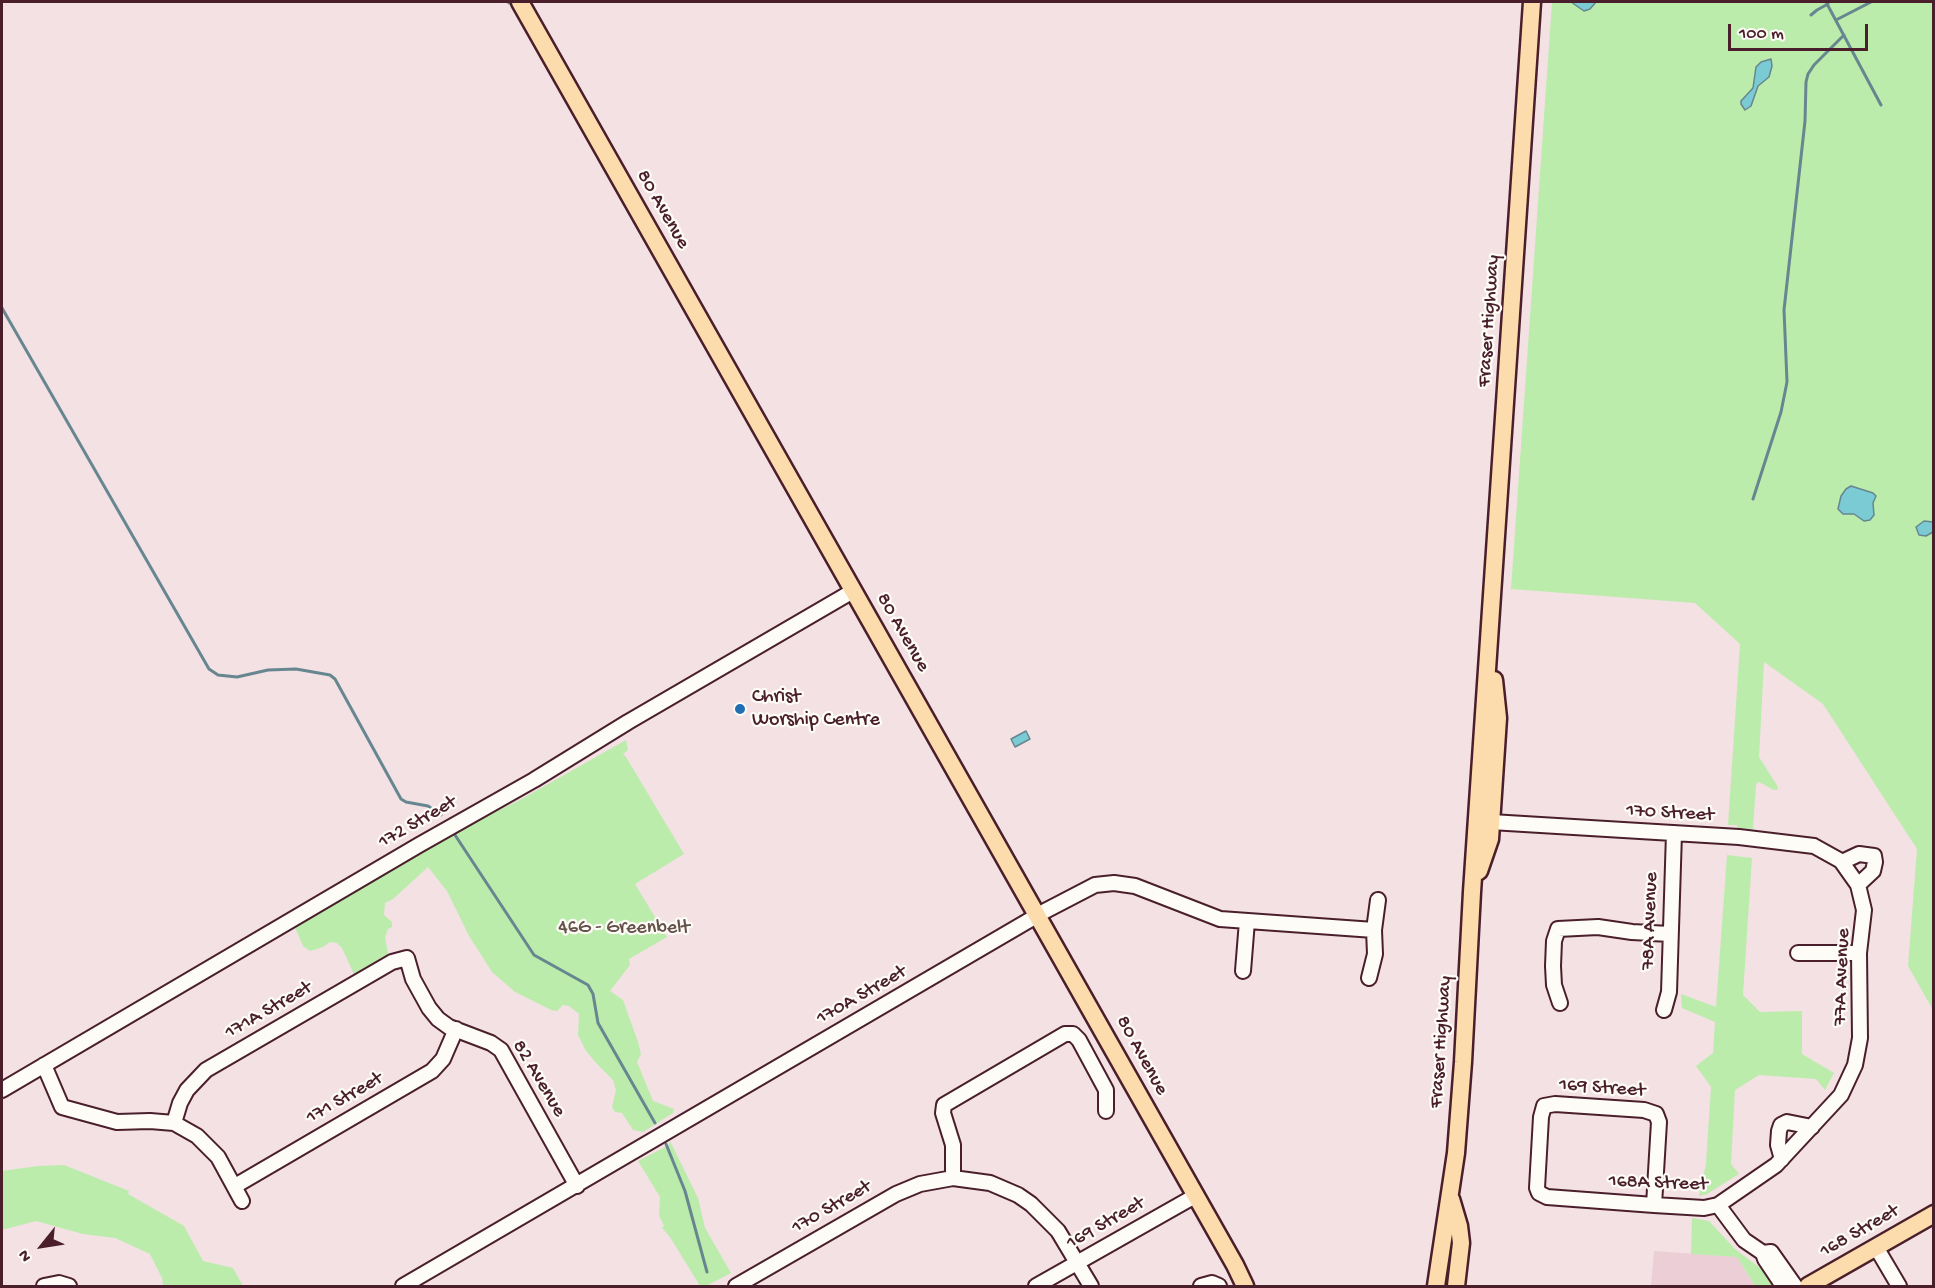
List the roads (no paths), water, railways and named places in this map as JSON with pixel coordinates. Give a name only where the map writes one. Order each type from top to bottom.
[{"type":"main road","name":"80 Avenue","points":[[520,2],[1235,1265],[1245,1287]]},
{"type":"main road","name":"Fraser Highway","points":[[1436,1287],[1456,1154],[1532,2]]},
{"type":"main road","name":"Fraser Highway","points":[[1472,892],[1490,839],[1498,718],[1489,644]]},
{"type":"main road","points":[[1483,728],[1489,734],[1494,775]]},
{"type":"main road","name":"Fraser Highway","points":[[1450,1195],[1459,1226],[1461,1243],[1456,1287]]},
{"type":"main road","name":"168 Street","points":[[1808,1287],[1934,1214]]},
{"type":"street","name":"172 Street","points":[[2,1090],[854,591]]},
{"type":"street","name":"170 Street","points":[[1491,822],[1806,844],[1822,849],[1842,862]]},
{"type":"street","name":"78A Avenue","points":[[1664,1010],[1669,992],[1674,833]]},
{"type":"street","points":[[1842,862],[1859,854],[1874,856],[1873,871],[1858,885]]},
{"type":"street","name":"77A Avenue","points":[[1841,1095],[1855,1065],[1860,1038],[1859,954],[1864,910],[1858,885],[1842,862]]},
{"type":"street","name":"170A Street","points":[[403,1287],[1088,888],[1114,882],[1135,886],[1220,920],[1374,930]]},
{"type":"street","points":[[1369,978],[1375,954],[1374,930],[1378,900]]},
{"type":"street","points":[[1243,971],[1247,921]]},
{"type":"street","points":[[1560,1003],[1554,985],[1553,966],[1554,941],[1558,929],[1598,927],[1670,934]]},
{"type":"street","points":[[1798,953],[1859,954]]},
{"type":"street","name":"82 Avenue","points":[[407,957],[413,979],[431,1011],[443,1024],[491,1043],[501,1050],[577,1186]]},
{"type":"street","name":"171A Street","points":[[174,1123],[187,1090],[206,1070],[392,962],[407,957]]},
{"type":"street","name":"171 Street","points":[[235,1186],[432,1071],[444,1057],[456,1029]]},
{"type":"street","points":[[954,1178],[953,1145],[943,1113],[944,1105],[1057,1038],[1071,1033],[1079,1040],[1106,1090],[1106,1111]]},
{"type":"street","points":[[44,1065],[62,1107],[117,1122],[174,1123],[197,1136],[209,1147],[235,1186],[242,1201]]},
{"type":"street","name":"168A Street","points":[[1539,1193],[1547,1197],[1654,1205],[1704,1208],[1718,1205],[1782,1159],[1841,1095]]},
{"type":"street","name":"169 Street","points":[[1539,1193],[1537,1188],[1541,1117],[1544,1106],[1555,1104],[1644,1110],[1656,1114],[1659,1122],[1654,1205]]},
{"type":"street","points":[[1782,1159],[1778,1145],[1781,1125],[1787,1122],[1812,1127]]},
{"type":"street","name":"170 Street","points":[[736,1287],[896,1194],[920,1184],[954,1178],[971,1179],[1004,1188],[1031,1204],[1055,1227],[1091,1287]]},
{"type":"street","name":"169 Street","points":[[1036,1287],[1195,1196]]},
{"type":"street","points":[[1718,1205],[1740,1235],[1764,1253],[1765,1259],[1783,1287]]},
{"type":"street","points":[[1876,1247],[1899,1287]]},
{"type":"street","points":[[1764,1253],[1771,1252],[1795,1287]]},
{"type":"street","points":[[44,1287],[59,1283],[69,1287]]},
{"type":"street","points":[[1201,1287],[1212,1283],[1219,1287]]},
{"type":"water","points":[[1571,2],[1596,2],[1590,9],[1584,11]]},
{"type":"water","points":[[1771,59],[1769,77],[1758,86],[1751,106],[1745,110],[1741,101],[1753,88],[1756,67],[1761,62]]},
{"type":"water","points":[[1851,486],[1876,496],[1873,503],[1874,515],[1870,520],[1864,521],[1854,514],[1843,514],[1838,509],[1841,496]]},
{"type":"water","points":[[1924,521],[1933,522],[1933,532],[1926,536],[1919,535],[1916,527]]},
{"type":"water","points":[[1026,731],[1030,739],[1015,747],[1011,739]]},
{"type":"waterway","points":[[1826,2],[1881,105]]},
{"type":"waterway","points":[[1836,20],[1871,2]]},
{"type":"waterway","points":[[1811,15],[1828,4]]},
{"type":"waterway","points":[[1753,499],[1781,412],[1787,382],[1784,310],[1805,121],[1806,82],[1814,65],[1844,35]]},
{"type":"waterway","points":[[2,308],[209,669],[218,675],[237,677],[268,670],[296,669],[330,675],[335,679],[401,799],[428,806],[441,815]]},
{"type":"waterway","points":[[455,835],[534,955],[588,985],[593,994],[598,1023],[655,1123]]},
{"type":"waterway","points":[[666,1144],[685,1191],[707,1272]]},
{"type":"place","name":"Christ Worship Centre","points":[[740,709]]},
{"type":"park label","name":"46G - Greenbelt","points":[[624,929]]}]
